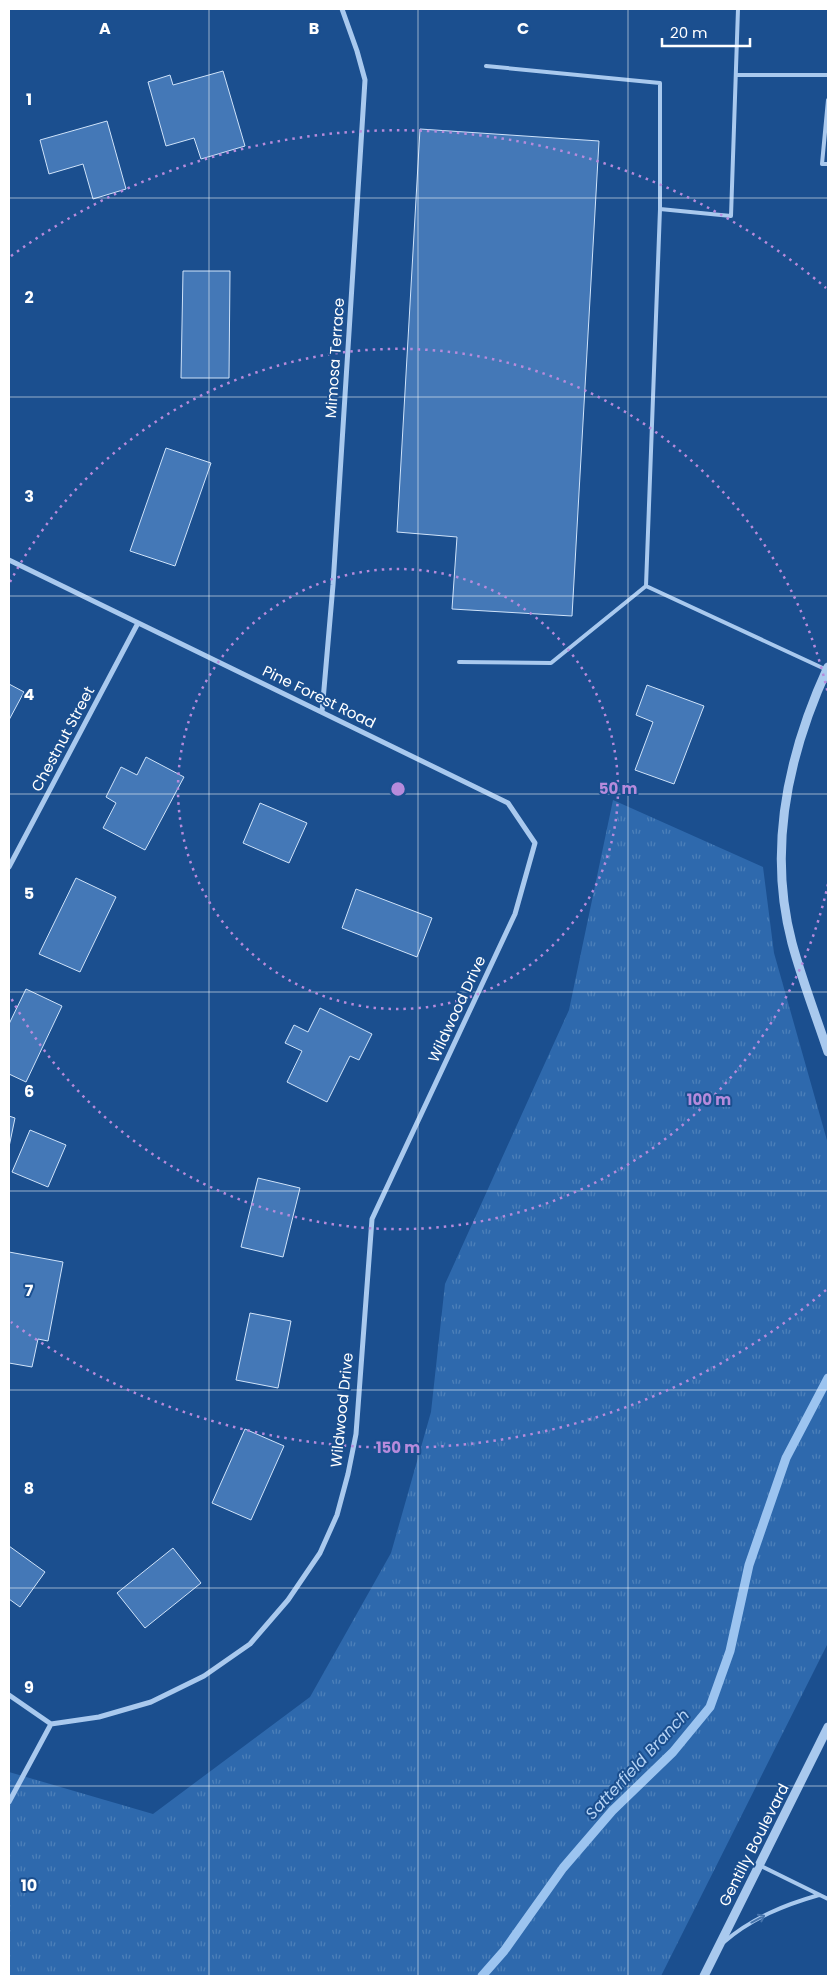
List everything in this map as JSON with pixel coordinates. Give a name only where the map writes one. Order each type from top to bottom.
[{"type":"street","name":"Mimosa Terrace","points":[[322,712],[334,584],[365,80],[342,9]]},
{"type":"street","name":"Pine Forest Road","points":[[9,560],[508,803],[535,843],[515,914]]},
{"type":"street","name":"Chestnut Street","points":[[9,867],[138,623]]},
{"type":"street","points":[[828,668],[810,708],[796,750],[784,806],[782,876],[792,943],[828,1052]]},
{"type":"street","name":"Wildwood Drive","points":[[51,1724],[99,1717],[151,1702],[204,1676],[250,1644],[288,1600],[320,1552],[337,1514],[356,1434],[372,1219],[515,914]]},
{"type":"street","points":[[9,1695],[51,1724],[9,1802]]},
{"type":"street","name":"Gentilly Boulevard","points":[[704,1976],[828,1727]]},
{"type":"lane","points":[[660,209],[731,216],[738,9]]},
{"type":"lane","points":[[459,662],[551,663],[646,586],[660,209],[660,83],[486,66]]},
{"type":"lane","points":[[736,75],[828,75]]},
{"type":"lane","points":[[828,100],[822,164],[828,164]]},
{"type":"lane","points":[[646,586],[828,668]]},
{"type":"lane","points":[[759,1865],[828,1899]]},
{"type":"lane","points":[[718,1947],[762,1916],[792,1903],[819,1895]]},
{"type":"green space","points":[[613,800],[763,867],[774,953],[828,1144],[828,1643],[661,1976],[9,1976],[9,1772],[153,1814],[310,1697],[391,1553],[431,1412],[445,1284],[569,1010]]},
{"type":"building","points":[[223,71],[245,146],[201,159],[194,138],[166,146],[148,82],[170,75],[173,85]]},
{"type":"building","points":[[107,121],[126,189],[93,199],[83,164],[49,174],[40,140]]},
{"type":"building","points":[[420,129],[599,141],[572,616],[452,609],[457,537],[397,532]]},
{"type":"building","points":[[183,271],[230,271],[229,378],[181,378]]},
{"type":"building","points":[[166,448],[211,463],[175,566],[130,551]]},
{"type":"building","points":[[9,684],[24,692],[9,720]]},
{"type":"building","points":[[647,685],[704,706],[674,784],[635,770],[653,722],[636,715]]},
{"type":"building","points":[[146,757],[184,777],[145,850],[103,828],[116,803],[106,797],[121,767],[137,775]]},
{"type":"building","points":[[260,803],[307,823],[289,863],[243,843]]},
{"type":"building","points":[[76,878],[116,897],[80,972],[39,954]]},
{"type":"building","points":[[356,889],[432,918],[417,957],[342,928]]},
{"type":"building","points":[[26,989],[62,1006],[26,1082],[9,1074],[9,1024]]},
{"type":"building","points":[[320,1008],[372,1034],[359,1060],[350,1056],[327,1102],[287,1082],[302,1051],[285,1043],[294,1025],[308,1032]]},
{"type":"building","points":[[9,1116],[15,1118],[9,1147]]},
{"type":"building","points":[[30,1130],[66,1145],[48,1187],[12,1172]]},
{"type":"building","points":[[258,1178],[300,1188],[283,1257],[241,1247]]},
{"type":"building","points":[[9,1252],[63,1262],[48,1341],[38,1339],[32,1367],[9,1363]]},
{"type":"building","points":[[250,1313],[291,1321],[278,1388],[236,1380]]},
{"type":"building","points":[[245,1429],[284,1446],[251,1520],[212,1503]]},
{"type":"building","points":[[9,1546],[45,1572],[20,1607],[9,1599]]},
{"type":"building","points":[[173,1548],[201,1583],[145,1628],[117,1593]]},
{"type":"waterway","name":"Satterfield Branch","points":[[482,1976],[504,1951],[563,1868],[612,1811],[673,1752],[710,1707],[730,1651],[749,1565],[786,1458],[828,1378]]}]
